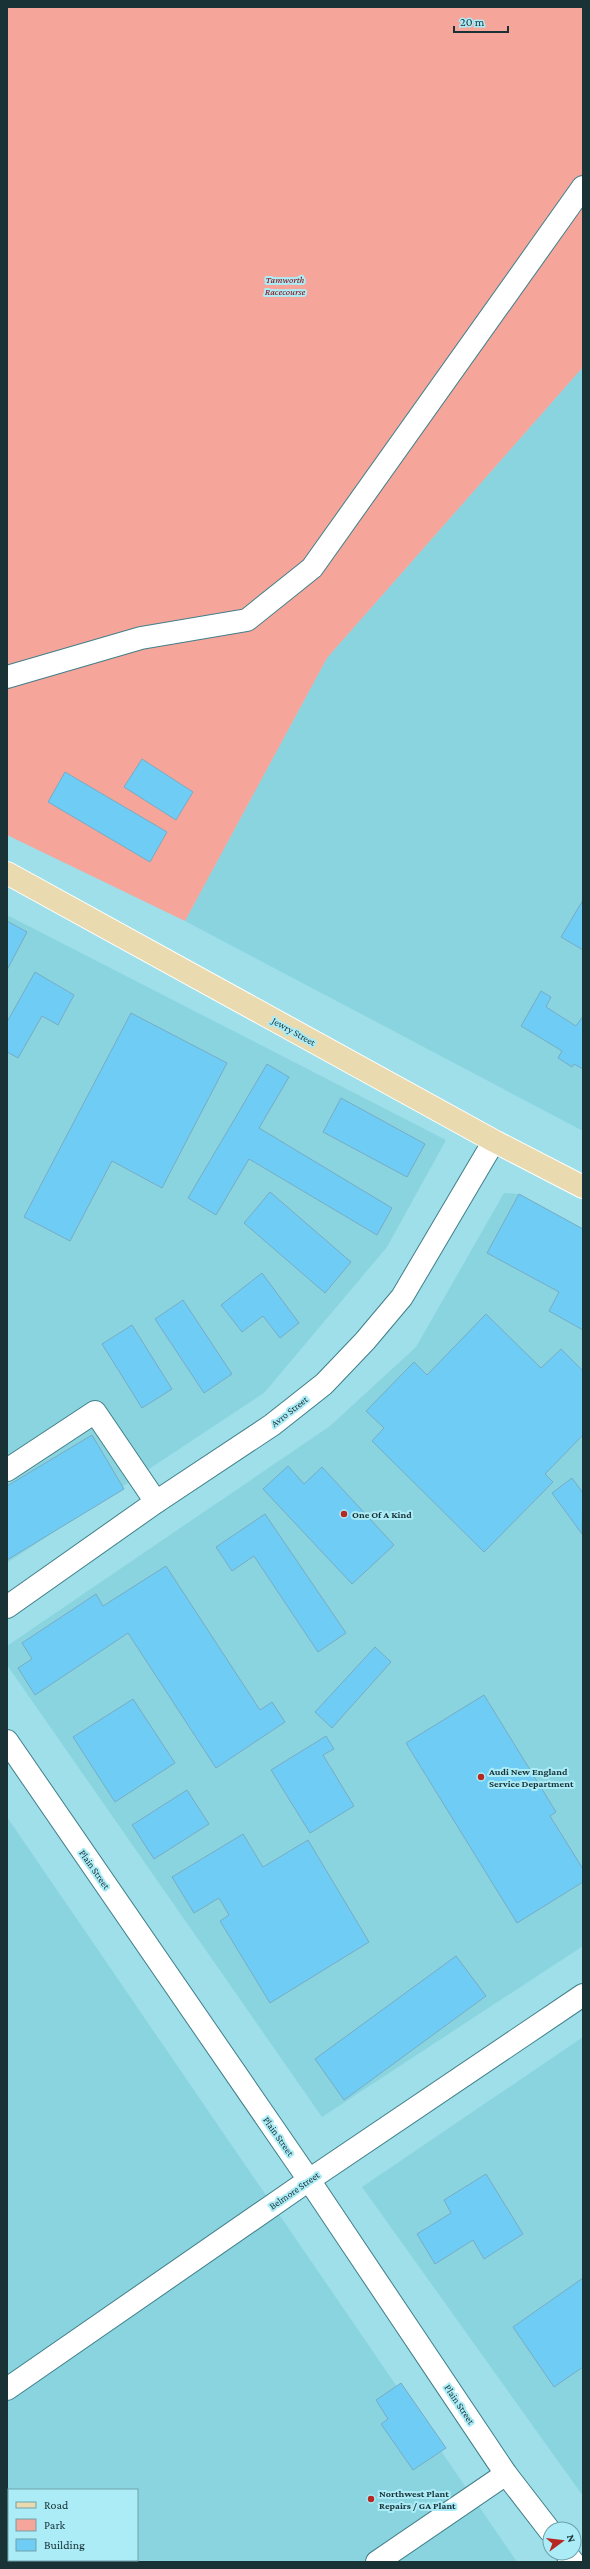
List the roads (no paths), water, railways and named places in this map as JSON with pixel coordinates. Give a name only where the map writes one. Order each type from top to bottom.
[{"type":"main road","name":"Jewry Street","points":[[7,873],[494,1141],[583,1187]]},
{"type":"street","points":[[7,677],[141,638],[247,620],[312,568],[583,187]]},
{"type":"street","name":"Avro Street","points":[[7,1607],[156,1502],[272,1425],[324,1384],[365,1341],[402,1297],[494,1141]]},
{"type":"street","points":[[7,1470],[95,1412],[156,1502]]},
{"type":"street","name":"Plain Street","points":[[7,1740],[309,2180],[506,2474],[542,2521]]},
{"type":"street","name":"Belmore Street","points":[[7,2389],[309,2180],[583,1995]]},
{"type":"street","points":[[377,2562],[506,2474]]},
{"type":"place","name":"One Of A Kind","points":[[344,1514]]},
{"type":"place","name":"Audi New England Service Department","points":[[481,1777]]},
{"type":"place","name":"Northwest Plant Repairs / GA Plant","points":[[371,2499]]},
{"type":"park label","name":"Tamworth Racecourse","points":[[285,284]]}]
